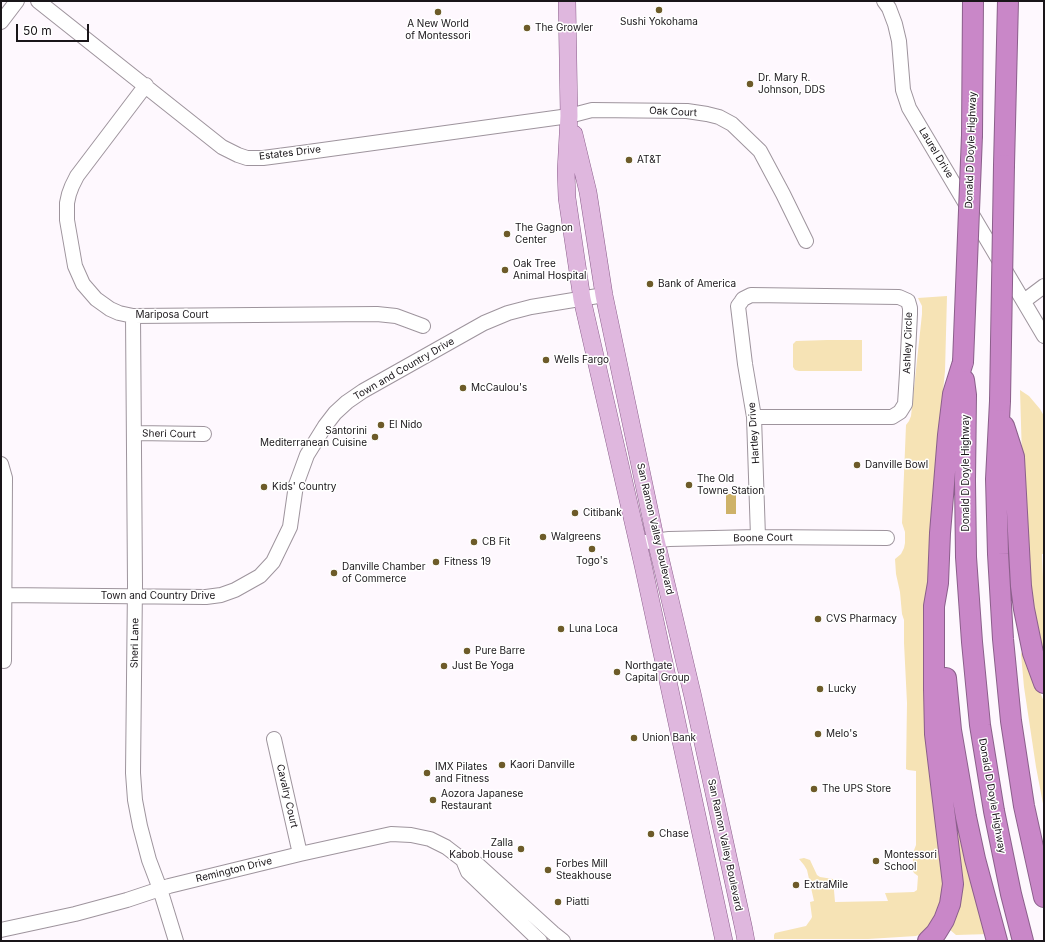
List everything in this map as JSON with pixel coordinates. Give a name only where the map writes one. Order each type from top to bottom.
[{"type":"highway","name":"Donald D Doyle Highway","points":[[973,1],[972,135],[963,362],[960,394],[965,481],[966,557],[980,725],[994,812],[1011,894],[1023,941]]},
{"type":"highway","points":[[1008,1],[996,487],[998,554],[1003,639],[1011,721],[1024,806],[1044,897]]},
{"type":"highway","points":[[928,941],[936,933],[944,920],[950,904],[953,884],[935,734],[934,606],[938,583],[940,533],[948,435],[960,394]]},
{"type":"highway","points":[[999,407],[1014,456],[1021,586],[1024,609],[1034,653],[1044,683]]},
{"type":"highway","points":[[938,583],[942,607],[946,687],[958,774],[966,818],[997,941]]},
{"type":"main road","name":"San Ramon Valley Boulevard","points":[[567,1],[569,116],[566,171],[567,198],[582,299],[638,543],[724,941]]},
{"type":"main road","name":"San Ramon Valley Boulevard","points":[[569,116],[588,192],[604,295],[656,540],[693,697],[746,941]]},
{"type":"street","points":[[1,22],[17,1]]},
{"type":"street","name":"Estates Drive","points":[[38,1],[222,146],[247,158],[263,158],[569,116]]},
{"type":"street","name":"Laurel Drive","points":[[884,1],[889,8],[899,41],[901,77],[909,108],[1044,336]]},
{"type":"street","name":"Mariposa Court","points":[[146,85],[77,176],[72,186],[67,203],[67,220],[73,258],[83,284],[96,299],[119,313],[133,316],[377,314],[396,316],[423,326]]},
{"type":"street","name":"Oak Court","points":[[569,116],[592,110],[688,111],[719,117],[732,124],[760,151],[806,241]]},
{"type":"street","points":[[1024,301],[1044,286]]},
{"type":"street","name":"Town and Country Drive","points":[[3,595],[206,597],[221,596],[235,590],[260,576],[273,562],[290,527],[296,485],[307,455],[325,426],[335,413],[347,402],[363,391],[484,323],[508,313],[531,307],[604,295]]},
{"type":"street","name":"Ashley Circle","points":[[738,306],[743,299],[751,296],[899,297],[908,302],[910,308],[905,404],[900,412],[892,417],[754,417]]},
{"type":"street","name":"Hartley Drive","points":[[738,306],[745,364],[754,417],[758,537]]},
{"type":"street","name":"Sheri Lane","points":[[133,316],[135,597],[133,773],[135,800],[140,826],[149,860],[160,889],[176,941]]},
{"type":"street","name":"Sheri Court","points":[[134,433],[204,434]]},
{"type":"street","points":[[1,464],[5,478],[3,595],[4,661]]},
{"type":"street","name":"Boone Court","points":[[638,543],[656,540],[758,537],[888,538]]},
{"type":"street","name":"Cavalry Court","points":[[274,739],[300,854]]},
{"type":"street","name":"Remington Drive","points":[[1,930],[75,914],[127,900],[169,886],[300,854],[391,834],[430,838],[446,847],[463,860]]},
{"type":"street","points":[[463,860],[468,872],[540,941]]},
{"type":"street","points":[[463,860],[476,864],[563,941]]},
{"type":"shaded area","points":[[947,296],[945,371],[931,513],[928,640],[944,861],[943,908],[935,921],[921,934],[916,936],[868,939],[774,939],[775,933],[806,926],[812,917],[810,902],[814,901],[807,870],[799,859],[804,858],[810,860],[817,875],[820,877],[833,879],[835,902],[888,901],[885,893],[914,892],[917,890],[918,876],[913,871],[913,853],[916,845],[916,771],[906,769],[907,703],[904,620],[896,574],[895,559],[901,554],[905,543],[905,532],[902,523],[906,425],[911,416],[922,314],[922,306],[918,298]]},
{"type":"shaded area","points":[[862,340],[862,371],[795,370],[793,367],[793,344],[796,341]]},
{"type":"shaded area","points":[[1020,390],[1029,396],[1044,416],[1044,554],[1042,554],[1044,653],[1032,604],[1022,457]]},
{"type":"shaded area","points":[[726,494],[736,494],[736,514],[726,514]]},
{"type":"shaded area","points":[[1022,652],[1024,652],[1044,702],[1044,809],[1024,687]]},
{"type":"shaded area","points":[[945,758],[990,934],[956,935],[949,929]]},
{"type":"place","name":"Sushi Yokohama","points":[[659,10]]},
{"type":"place","name":"A New World of Montessori","points":[[438,12]]},
{"type":"place","name":"The Growler","points":[[527,28]]},
{"type":"place","name":"Dr. Mary R. Johnson, DDS","points":[[750,84]]},
{"type":"place","name":"AT&T","points":[[629,160]]},
{"type":"place","name":"The Gagnon Center","points":[[507,234]]},
{"type":"place","name":"Oak Tree Animal Hospital","points":[[505,270]]},
{"type":"place","name":"Bank of America","points":[[650,284]]},
{"type":"place","name":"Wells Fargo","points":[[546,360]]},
{"type":"place","name":"McCaulou's","points":[[463,388]]},
{"type":"place","name":"El Nido","points":[[381,425]]},
{"type":"place","name":"Santorini Mediterranean Cuisine","points":[[375,437]]},
{"type":"place","name":"Danville Bowl","points":[[857,465]]},
{"type":"place","name":"The Old Towne Station","points":[[689,485]]},
{"type":"place","name":"Kids' Country","points":[[264,487]]},
{"type":"place","name":"Citibank","points":[[575,513]]},
{"type":"place","name":"Walgreens","points":[[543,537]]},
{"type":"place","name":"CB Fit","points":[[474,542]]},
{"type":"place","name":"Togo's","points":[[592,549]]},
{"type":"place","name":"Fitness 19","points":[[436,562]]},
{"type":"place","name":"Danville Chamber of Commerce","points":[[334,573]]},
{"type":"place","name":"CVS Pharmacy","points":[[818,619]]},
{"type":"place","name":"Luna Loca","points":[[561,629]]},
{"type":"place","name":"Pure Barre","points":[[467,651]]},
{"type":"place","name":"Just Be Yoga","points":[[444,666]]},
{"type":"place","name":"Northgate Capital Group","points":[[617,672]]},
{"type":"place","name":"Lucky","points":[[820,689]]},
{"type":"place","name":"Melo's","points":[[818,734]]},
{"type":"place","name":"Union Bank","points":[[634,738]]},
{"type":"place","name":"Kaori Danville","points":[[502,765]]},
{"type":"place","name":"IMX Pilates and Fitness","points":[[427,773]]},
{"type":"place","name":"The UPS Store","points":[[814,789]]},
{"type":"place","name":"Aozora Japanese Restaurant","points":[[433,800]]},
{"type":"place","name":"Chase","points":[[651,834]]},
{"type":"place","name":"Zalla Kabob House","points":[[521,849]]},
{"type":"place","name":"Montessori School","points":[[876,861]]},
{"type":"place","name":"Forbes Mill Steakhouse","points":[[548,870]]},
{"type":"place","name":"ExtraMile","points":[[796,885]]},
{"type":"place","name":"Piatti","points":[[558,902]]}]
